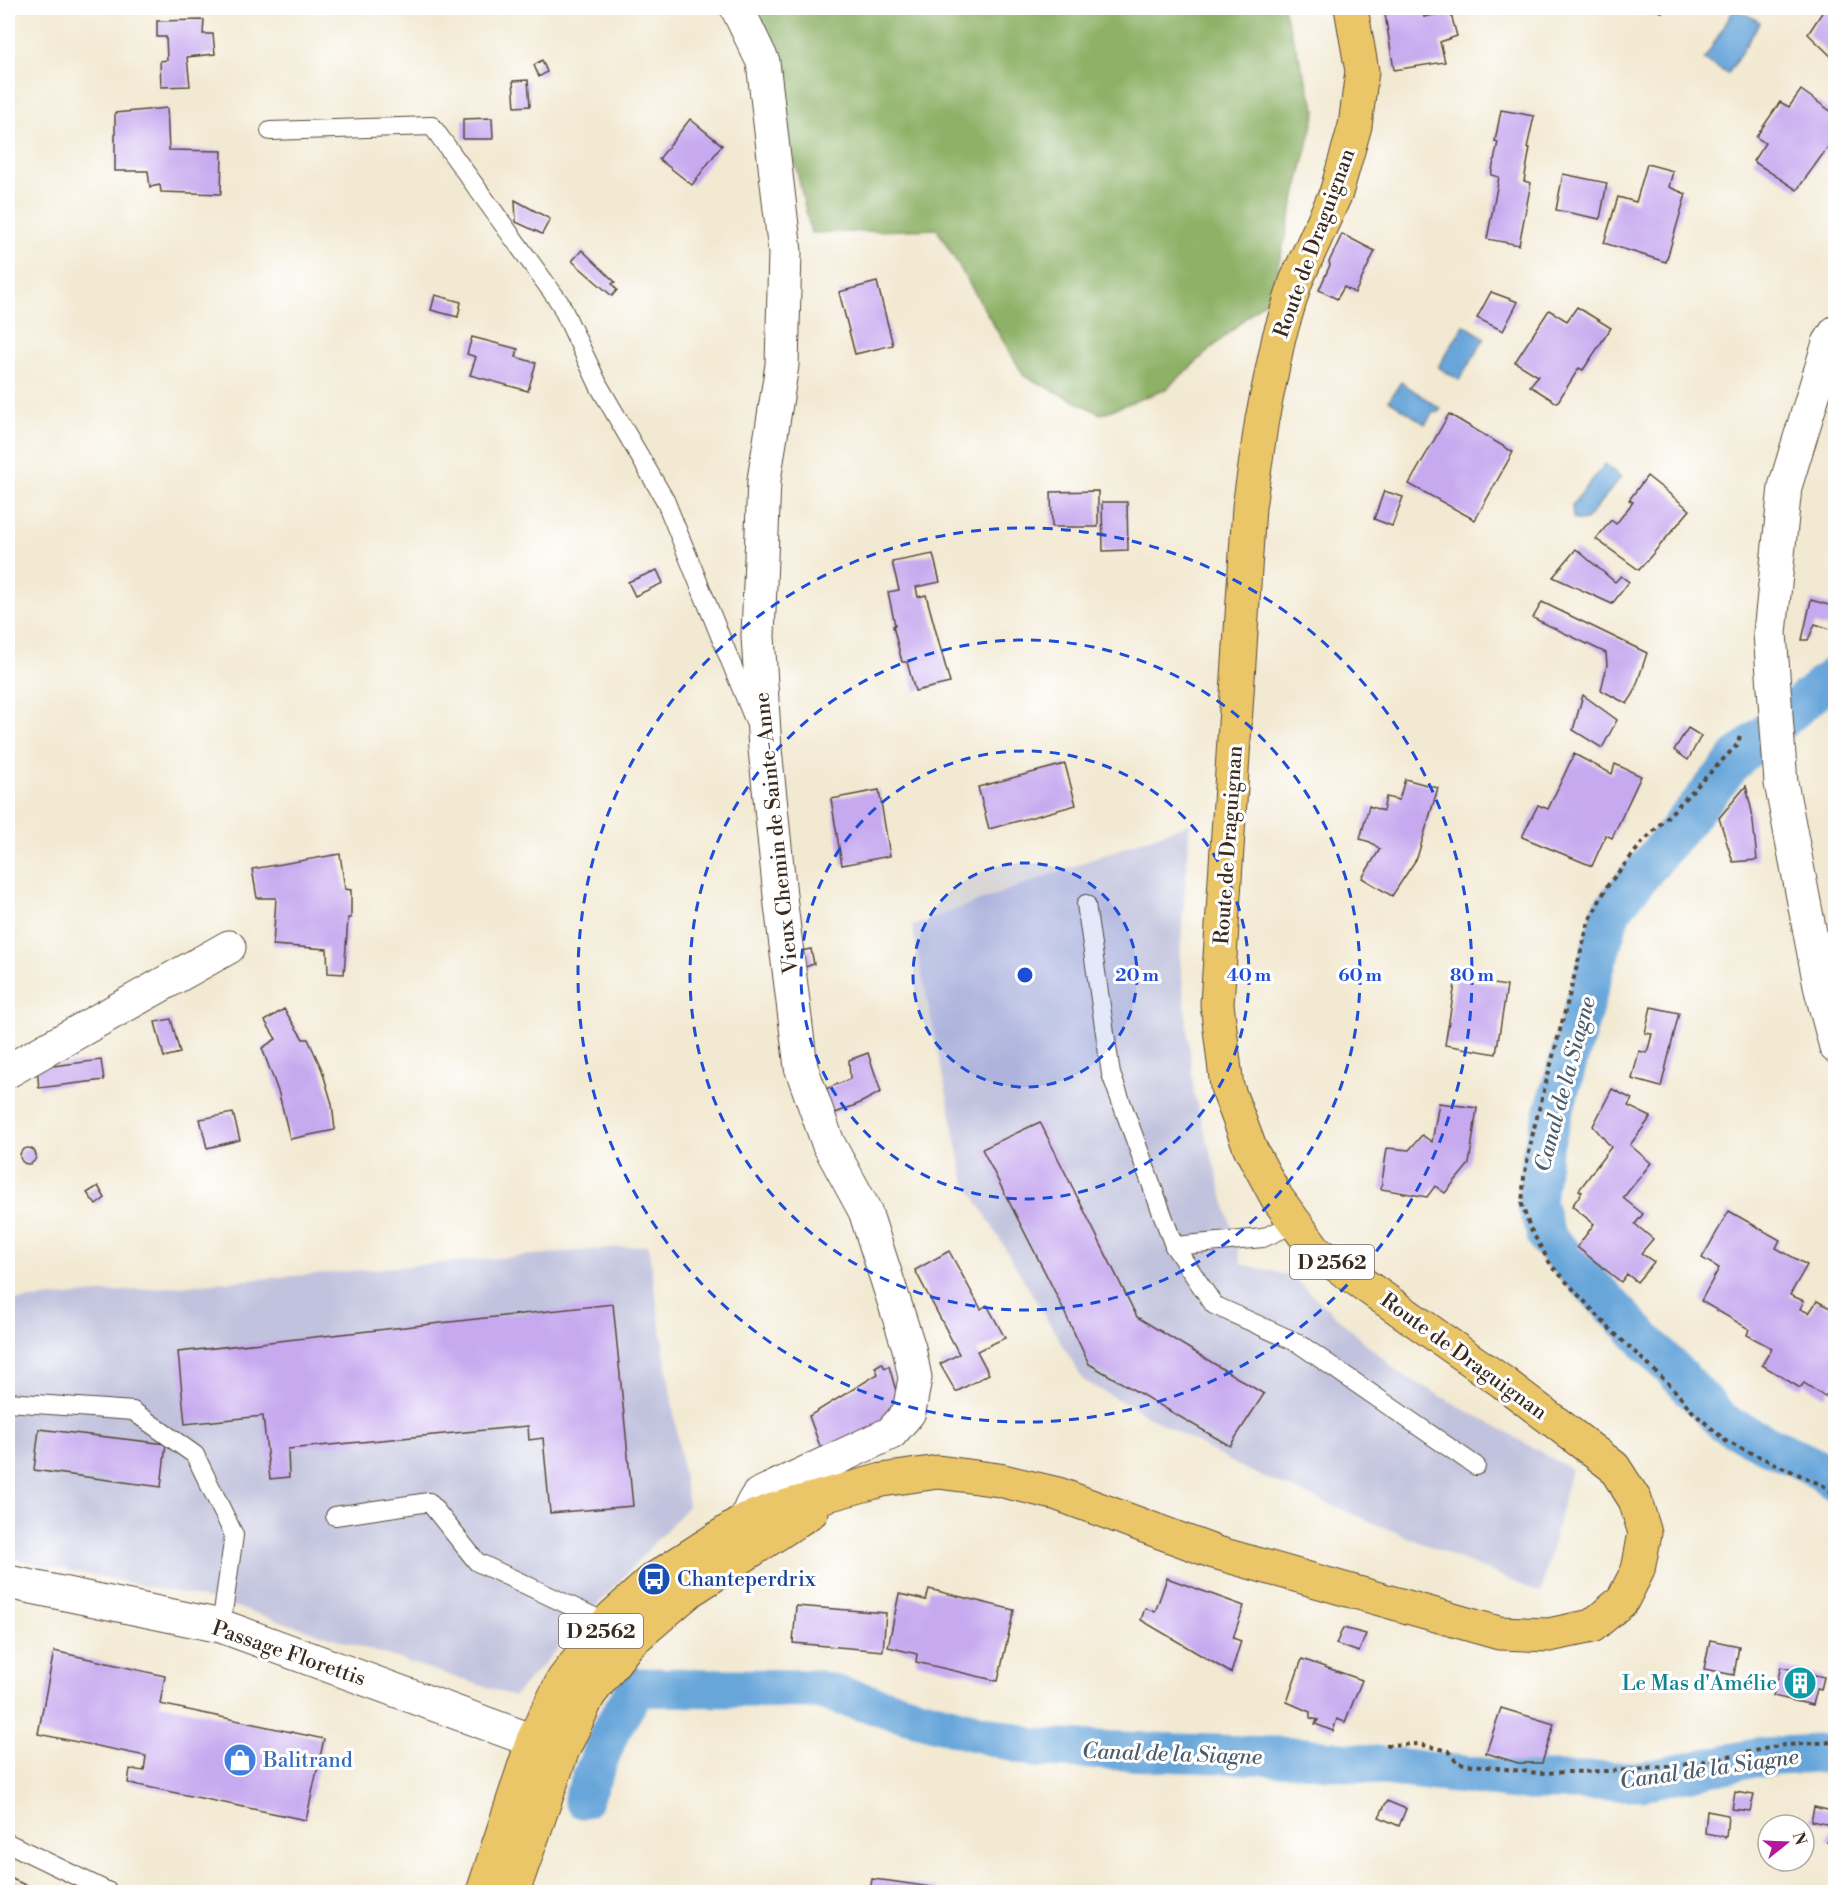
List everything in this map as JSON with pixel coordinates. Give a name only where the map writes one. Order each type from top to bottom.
[{"type":"main road","name":"Route de Draguignan","points":[[513,1893],[563,1680],[618,1633],[654,1579],[751,1533],[773,1510],[882,1480],[938,1472],[999,1480],[1058,1494],[1215,1552],[1498,1633],[1549,1635],[1593,1626],[1622,1601],[1638,1570],[1645,1533],[1635,1500],[1614,1467],[1504,1383],[1316,1251],[1277,1198],[1250,1148],[1227,1087],[1217,1004],[1249,507],[1262,419],[1279,337],[1296,281],[1336,193],[1355,126],[1362,70],[1351,8]]},
{"type":"main road","name":"Route de Draguignan","points":[[483,1893],[547,1746]]},
{"type":"street","name":"Vieux Chemin de Sainte-Anne","points":[[737,8],[763,62],[785,252],[782,365],[764,480],[758,636],[765,749],[801,1067],[828,1143],[865,1212],[909,1348],[915,1378],[909,1412],[891,1433],[758,1495],[747,1511],[751,1533]]},
{"type":"street","points":[[1836,332],[1829,343],[1785,486],[1770,633],[1781,783],[1821,990],[1836,1047]]},
{"type":"street","points":[[8,1071],[229,947]]},
{"type":"street","name":"Passage Florettis","points":[[8,1582],[221,1626],[547,1746]]},
{"type":"lane","points":[[270,131],[432,126],[560,303],[599,386],[665,500],[765,749]]},
{"type":"lane","points":[[1086,904],[1111,1074],[1174,1246],[1214,1305],[1298,1343],[1476,1466]]},
{"type":"lane","points":[[1174,1246],[1263,1238],[1296,1223]]},
{"type":"lane","points":[[8,1402],[133,1411],[195,1455],[234,1535],[221,1626]]},
{"type":"lane","points":[[335,1516],[429,1502],[477,1562],[618,1633]]},
{"type":"lane","points":[[8,1844],[109,1893]]},
{"type":"path","points":[[1741,735],[1737,744],[1642,843],[1608,885],[1589,921],[1534,1128],[1524,1177],[1522,1205],[1530,1228],[1551,1265],[1610,1329],[1671,1386],[1693,1412],[1727,1442],[1824,1486],[1836,1496]]},
{"type":"path","points":[[1386,1745],[1419,1744],[1449,1751],[1457,1763],[1538,1773],[1637,1770],[1689,1764],[1784,1745],[1836,1742]]},
{"type":"shaded area","points":[[1190,823],[1180,957],[1194,1094],[1242,1264],[1291,1276],[1398,1372],[1571,1469],[1541,1593],[1240,1467],[1083,1380],[964,1179],[912,926]]},
{"type":"shaded area","points":[[648,1245],[688,1506],[514,1696],[214,1600],[8,1558],[8,1301]]},
{"type":"green space","points":[[760,8],[1283,8],[1316,111],[1271,295],[1166,389],[1101,414],[1024,376],[937,229],[811,233]]},
{"type":"water","points":[[1735,8],[1760,22],[1728,74],[1704,60]]},
{"type":"water","points":[[1464,325],[1485,338],[1459,380],[1438,367]]},
{"type":"water","points":[[1401,382],[1441,409],[1438,413],[1434,411],[1425,424],[1389,400]]},
{"type":"water","points":[[1605,464],[1621,477],[1586,520],[1578,521],[1573,518],[1572,505]]},
{"type":"building","points":[[1389,8],[1421,8],[1424,17],[1450,11],[1457,36],[1440,42],[1445,62],[1394,70],[1385,14],[1391,13]]},
{"type":"building","points":[[1648,8],[1664,8],[1662,12]]},
{"type":"building","points":[[1825,8],[1836,8],[1836,56],[1834,59],[1808,34]]},
{"type":"building","points":[[204,20],[203,34],[213,34],[215,54],[187,57],[190,86],[161,87],[160,61],[167,60],[166,37],[157,37],[157,21]]},
{"type":"building","points":[[542,60],[547,72],[539,77],[534,65]]},
{"type":"building","points":[[528,80],[530,106],[515,107],[513,81]]},
{"type":"building","points":[[1801,90],[1836,115],[1836,136],[1797,190],[1753,161],[1765,143],[1756,137],[1780,102],[1789,107]]},
{"type":"building","points":[[167,108],[169,150],[222,151],[221,194],[161,192],[160,185],[150,187],[148,171],[115,171],[115,113]]},
{"type":"building","points":[[1501,110],[1534,116],[1527,148],[1530,148],[1524,181],[1531,183],[1519,245],[1487,239],[1499,177],[1491,175],[1498,142],[1495,141]]},
{"type":"building","points":[[492,118],[493,139],[463,139],[463,119]]},
{"type":"building","points":[[690,119],[722,145],[692,185],[659,159]]},
{"type":"building","points":[[1647,164],[1673,171],[1669,187],[1686,194],[1666,262],[1604,243],[1618,197],[1636,202]]},
{"type":"building","points":[[1563,174],[1607,183],[1600,219],[1556,210]]},
{"type":"building","points":[[515,200],[550,219],[542,234],[516,222]]},
{"type":"building","points":[[1342,234],[1375,251],[1355,293],[1344,287],[1337,299],[1319,290]]},
{"type":"building","points":[[582,250],[615,282],[612,284],[617,290],[612,296],[572,261]]},
{"type":"building","points":[[877,282],[893,345],[855,354],[839,292]]},
{"type":"building","points":[[1491,292],[1518,302],[1503,331],[1477,318]]},
{"type":"building","points":[[435,295],[461,302],[458,317],[431,310]]},
{"type":"building","points":[[1577,307],[1611,328],[1583,370],[1579,368],[1557,403],[1530,386],[1538,376],[1515,362],[1549,310],[1567,321]]},
{"type":"building","points":[[472,337],[518,349],[516,357],[536,363],[528,391],[470,375],[476,357],[467,354]]},
{"type":"building","points":[[1449,414],[1513,452],[1475,520],[1409,484]]},
{"type":"building","points":[[1647,476],[1690,510],[1639,570],[1596,539],[1611,520],[1616,524],[1633,502],[1629,500]]},
{"type":"building","points":[[1098,491],[1098,527],[1052,527],[1051,492]]},
{"type":"building","points":[[1384,491],[1403,497],[1392,526],[1374,519]]},
{"type":"building","points":[[1102,502],[1127,502],[1128,550],[1103,551]]},
{"type":"building","points":[[1576,549],[1615,582],[1621,576],[1629,582],[1612,604],[1553,577]]},
{"type":"building","points":[[933,554],[940,582],[916,587],[918,597],[926,595],[950,683],[915,691],[907,662],[902,662],[888,592],[899,590],[892,562]]},
{"type":"building","points":[[657,570],[663,583],[635,596],[628,582]]},
{"type":"building","points":[[1811,600],[1836,607],[1836,631],[1815,624],[1808,640],[1802,640]]},
{"type":"building","points":[[1542,602],[1647,653],[1634,693],[1627,704],[1601,690],[1607,665],[1606,653],[1533,618]]},
{"type":"building","points":[[1583,695],[1617,720],[1602,748],[1573,730]]},
{"type":"building","points":[[1688,728],[1701,736],[1688,760],[1674,750]]},
{"type":"building","points":[[1574,754],[1612,774],[1615,764],[1641,776],[1612,838],[1606,835],[1592,866],[1522,837],[1538,805],[1548,809]]},
{"type":"building","points":[[1065,764],[1076,805],[989,829],[978,787]]},
{"type":"building","points":[[1405,779],[1438,788],[1417,858],[1392,896],[1362,878],[1380,849],[1360,839],[1369,806],[1383,811],[1386,797],[1399,800]]},
{"type":"building","points":[[1746,786],[1752,812],[1757,860],[1733,862],[1719,818]]},
{"type":"building","points":[[879,790],[890,856],[842,865],[831,799]]},
{"type":"building","points":[[340,854],[345,889],[351,890],[351,918],[348,918],[344,974],[328,973],[327,949],[273,945],[276,898],[257,898],[252,869]]},
{"type":"building","points":[[811,949],[814,964],[799,969],[796,952]]},
{"type":"building","points":[[1456,978],[1507,986],[1496,1054],[1445,1045]]},
{"type":"building","points":[[1651,1007],[1679,1013],[1661,1087],[1632,1079],[1639,1051],[1647,1053],[1652,1034],[1645,1033]]},
{"type":"building","points":[[284,1009],[303,1039],[308,1039],[322,1070],[332,1104],[335,1130],[290,1139],[279,1094],[262,1048],[276,1039],[265,1021]]},
{"type":"building","points":[[171,1019],[180,1053],[164,1057],[155,1022]]},
{"type":"building","points":[[868,1053],[881,1092],[823,1118],[816,1093],[850,1079],[849,1060]]},
{"type":"building","points":[[101,1060],[104,1080],[39,1088],[37,1068]]},
{"type":"building","points":[[1612,1089],[1632,1099],[1628,1106],[1651,1117],[1630,1145],[1651,1163],[1623,1198],[1643,1214],[1635,1224],[1653,1239],[1641,1253],[1654,1262],[1637,1282],[1627,1274],[1621,1282],[1577,1247],[1594,1224],[1572,1206],[1582,1192],[1579,1190],[1611,1147],[1593,1126]]},
{"type":"building","points":[[1439,1103],[1477,1108],[1469,1164],[1445,1193],[1435,1186],[1427,1197],[1381,1189],[1387,1148],[1409,1150],[1422,1135],[1432,1142]]},
{"type":"building","points":[[233,1113],[240,1140],[207,1148],[200,1119]]},
{"type":"building","points":[[1040,1122],[1137,1317],[1264,1394],[1230,1446],[1089,1364],[982,1149]]},
{"type":"building","points":[[28,1148],[36,1156],[28,1164],[20,1156]]},
{"type":"building","points":[[98,1186],[105,1198],[96,1205],[87,1193]]},
{"type":"building","points":[[1729,1211],[1780,1240],[1776,1248],[1807,1265],[1790,1295],[1804,1301],[1800,1309],[1809,1313],[1817,1301],[1836,1311],[1836,1379],[1825,1397],[1804,1383],[1800,1388],[1762,1365],[1772,1348],[1747,1335],[1749,1329],[1701,1301],[1719,1268],[1702,1258]]},
{"type":"building","points":[[949,1251],[981,1309],[987,1305],[1005,1338],[977,1351],[989,1374],[956,1392],[940,1364],[959,1354],[915,1270]]},
{"type":"building","points":[[613,1304],[633,1506],[550,1513],[543,1438],[529,1440],[528,1426],[288,1449],[289,1477],[270,1479],[263,1416],[185,1424],[178,1352]]},
{"type":"building","points":[[882,1363],[885,1368],[889,1366],[898,1398],[892,1422],[824,1457],[809,1416],[878,1374],[875,1367]]},
{"type":"building","points":[[39,1429],[166,1444],[161,1487],[34,1470]]},
{"type":"building","points":[[1167,1578],[1244,1606],[1233,1638],[1241,1641],[1231,1673],[1141,1620],[1145,1608],[1155,1612]]},
{"type":"building","points":[[929,1589],[1014,1610],[998,1681],[916,1662],[917,1654],[888,1647],[899,1594],[926,1600]]},
{"type":"building","points":[[796,1606],[886,1613],[883,1651],[793,1643]]},
{"type":"building","points":[[1343,1628],[1366,1634],[1359,1652],[1336,1644]]},
{"type":"building","points":[[1710,1640],[1739,1646],[1734,1675],[1704,1669]]},
{"type":"building","points":[[54,1651],[165,1676],[160,1704],[324,1739],[306,1820],[128,1783],[130,1769],[144,1771],[146,1756],[38,1734]]},
{"type":"building","points":[[1302,1659],[1362,1680],[1345,1722],[1337,1719],[1333,1731],[1315,1724],[1318,1720],[1310,1718],[1310,1712],[1287,1702]]},
{"type":"building","name":"Le Mas d'Amélie","points":[[1781,1667],[1824,1677],[1821,1690],[1817,1689],[1813,1705],[1773,1696]]},
{"type":"building","points":[[1501,1708],[1554,1724],[1542,1763],[1518,1763],[1486,1753]]},
{"type":"building","points":[[1735,1792],[1754,1795],[1750,1811],[1732,1809]]},
{"type":"building","points":[[1387,1801],[1406,1809],[1399,1826],[1379,1817]]},
{"type":"building","points":[[1835,1801],[1836,1826],[1816,1822],[1816,1813],[1813,1813],[1814,1807],[1832,1811]]},
{"type":"building","points":[[1707,1811],[1728,1815],[1726,1837],[1705,1833]]},
{"type":"building","points":[[1830,1833],[1836,1834],[1836,1840],[1827,1841]]},
{"type":"building","points":[[8,1877],[40,1892],[8,1892]]},
{"type":"building","points":[[872,1879],[938,1888],[937,1892],[870,1892]]},
{"type":"waterway","name":"Canal de la Siagne","points":[[1836,674],[1739,756],[1612,910],[1542,1152],[1536,1203],[1547,1238],[1725,1424],[1813,1466],[1836,1483]]},
{"type":"waterway","name":"Canal de la Siagne","points":[[583,1799],[611,1730],[637,1687],[815,1689],[1034,1748],[1304,1757],[1516,1781],[1642,1781],[1759,1757],[1836,1753]]},
{"type":"place","name":"Chanteperdrix","points":[[654,1579]]},
{"type":"place","name":"Le Mas d'Amélie","points":[[1800,1683]]},
{"type":"place","name":"Balitrand","points":[[240,1760]]}]
